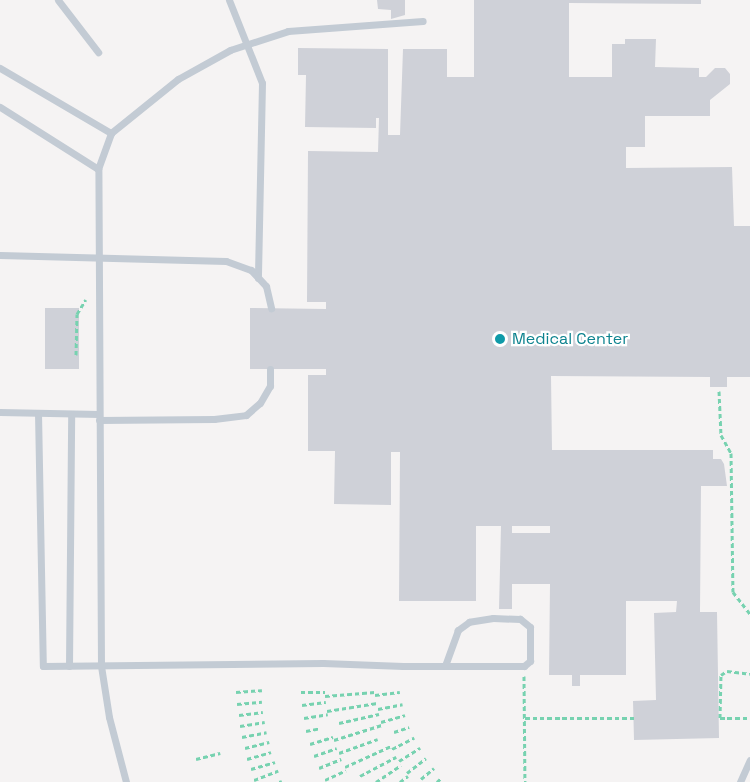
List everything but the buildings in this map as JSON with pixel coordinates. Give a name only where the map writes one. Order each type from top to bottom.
[{"type":"lane","points":[[58,0],[98,52]]},
{"type":"lane","points":[[229,0],[262,83],[258,278]]},
{"type":"lane","points":[[126,782],[109,717],[101,666],[98,169],[111,133],[178,79],[230,50],[288,31],[423,21]]},
{"type":"lane","points":[[0,68],[111,133]]},
{"type":"lane","points":[[0,107],[98,169]]},
{"type":"lane","points":[[0,255],[226,261],[251,270],[266,286],[271,308]]},
{"type":"lane","points":[[0,412],[214,419],[246,415],[260,403],[270,386],[270,369]]},
{"type":"lane","points":[[38,413],[43,666],[323,663],[445,666],[524,666],[530,661],[530,627],[520,619],[493,618],[469,622],[458,630],[445,666]]},
{"type":"lane","points":[[69,666],[70,414]]},
{"type":"lane","points":[[740,782],[750,760]]},
{"type":"path","points":[[76,355],[77,314],[87,297],[87,291]]},
{"type":"path","points":[[718,391],[721,435],[731,453],[733,592],[750,614]]},
{"type":"path","points":[[524,666],[525,782]]},
{"type":"path","points":[[747,718],[720,718],[721,675],[727,671],[750,674]]},
{"type":"path","points":[[236,692],[262,690]]},
{"type":"path","points":[[301,692],[325,694],[400,692]]},
{"type":"path","points":[[237,704],[262,702]]},
{"type":"path","points":[[302,705],[326,702]]},
{"type":"path","points":[[304,718],[377,703]]},
{"type":"path","points":[[339,723],[403,704]]},
{"type":"path","points":[[239,715],[263,712]]},
{"type":"path","points":[[310,744],[333,739],[405,715]]},
{"type":"path","points":[[525,718],[634,718]]},
{"type":"path","points":[[240,726],[265,722]]},
{"type":"path","points":[[394,732],[409,727]]},
{"type":"path","points":[[306,731],[321,728]]},
{"type":"path","points":[[242,737],[267,732]]},
{"type":"path","points":[[325,780],[414,738]]},
{"type":"path","points":[[339,753],[378,739]]},
{"type":"path","points":[[245,748],[269,742]]},
{"type":"path","points":[[314,756],[337,748]]},
{"type":"path","points":[[376,782],[420,748]]},
{"type":"path","points":[[247,759],[271,752]]},
{"type":"path","points":[[196,759],[220,753]]},
{"type":"path","points":[[360,776],[396,757]]},
{"type":"path","points":[[399,782],[426,758]]},
{"type":"path","points":[[319,768],[341,759]]},
{"type":"path","points":[[251,769],[275,762]]},
{"type":"path","points":[[421,779],[434,768]]},
{"type":"path","points":[[255,780],[278,771]]},
{"type":"path","points":[[437,782],[442,777]]},
{"type":"place","name":"Medical Center","points":[[500,339]]}]
